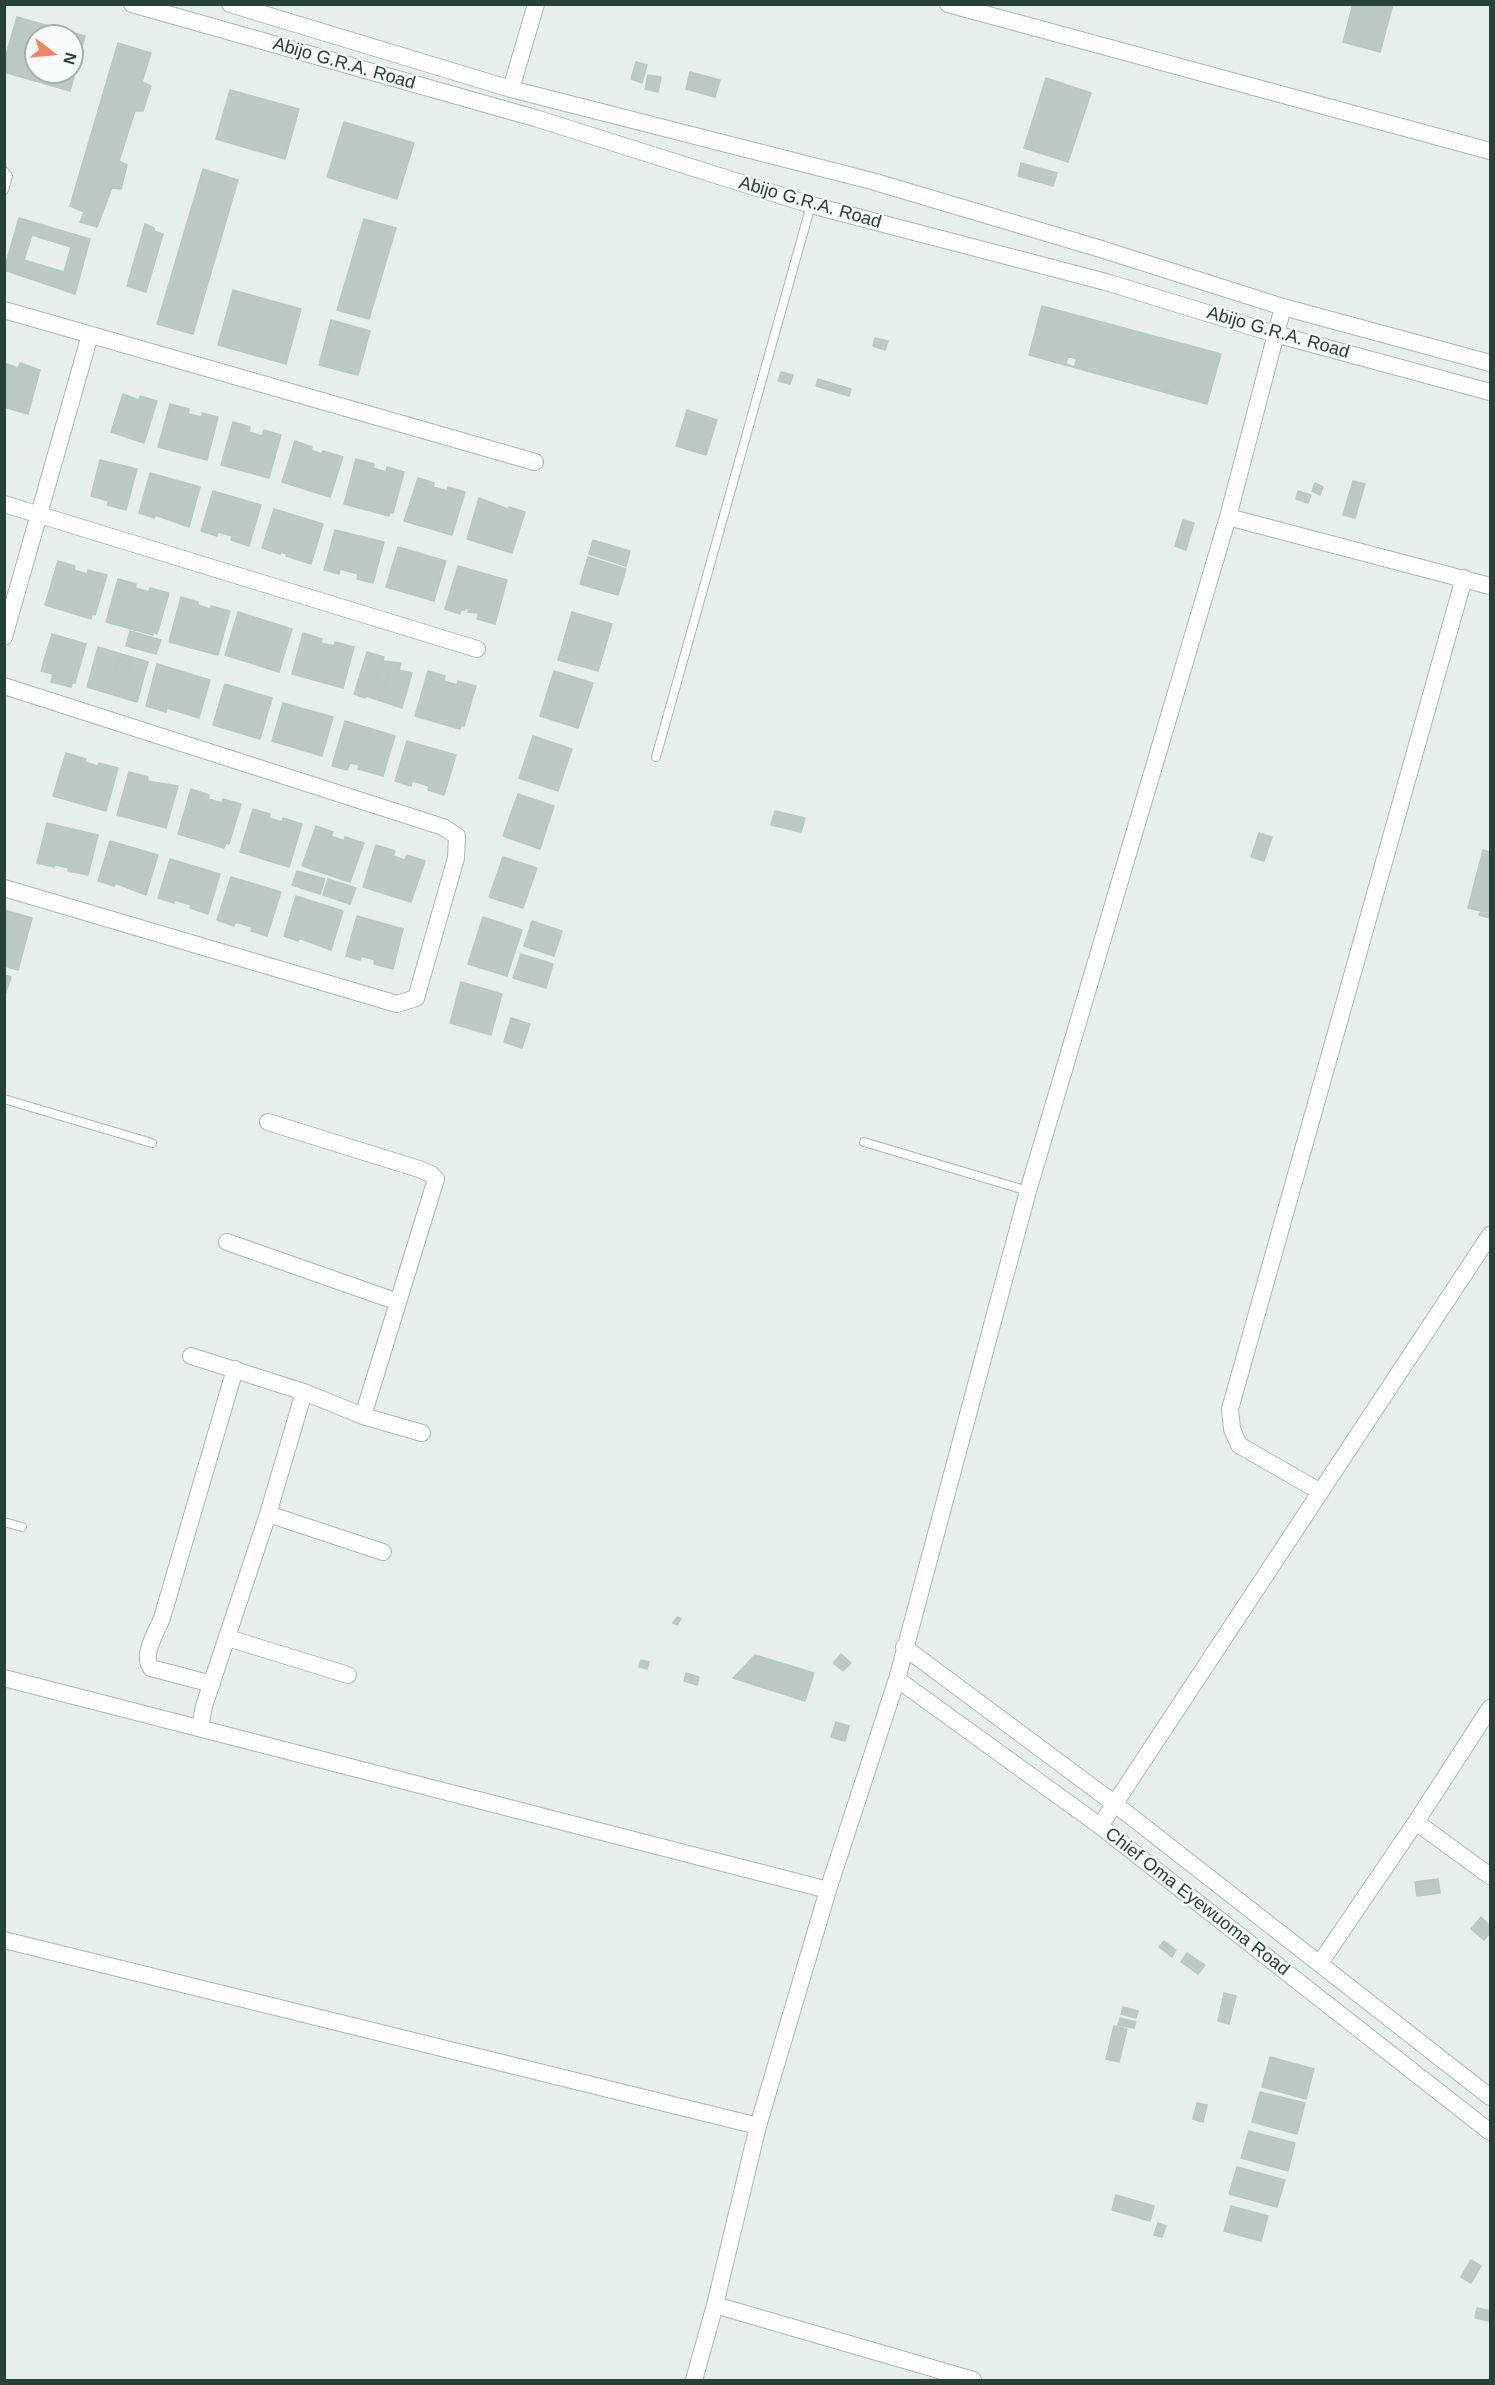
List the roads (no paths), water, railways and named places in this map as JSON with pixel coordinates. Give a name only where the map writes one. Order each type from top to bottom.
[{"type":"street","name":"Abijo G.R.A. Road","points":[[132,4],[535,118],[811,205],[1106,282],[1275,333],[1491,392]]},
{"type":"street","points":[[511,89],[536,4]]},
{"type":"street","points":[[948,4],[1491,151]]},
{"type":"street","name":"Abijo G.R.A. Road","points":[[238,6],[511,89],[872,181],[1101,249],[1282,307],[1491,363]]},
{"type":"street","points":[[694,2380],[715,2305],[758,2126],[828,1890],[897,1679],[1028,1191],[1228,516],[1282,307]]},
{"type":"street","points":[[4,310],[536,462]]},
{"type":"street","points":[[4,637],[90,335]]},
{"type":"street","points":[[4,504],[477,649]]},
{"type":"street","points":[[1228,516],[1491,586]]},
{"type":"street","points":[[1319,1491],[1239,1445],[1232,1429],[1230,1409],[1464,578]]},
{"type":"street","points":[[4,686],[443,828],[457,836],[456,858],[416,998],[397,1004],[4,888]]},
{"type":"street","points":[[268,1122],[419,1169],[436,1179],[363,1416]]},
{"type":"street","points":[[1100,1826],[1319,1491],[1491,1235]]},
{"type":"street","points":[[227,1242],[398,1302]]},
{"type":"street","points":[[191,1356],[304,1392],[363,1416],[422,1433]]},
{"type":"street","points":[[212,1684],[152,1668],[148,1663],[147,1655],[162,1618],[235,1369]]},
{"type":"street","points":[[200,1727],[304,1392]]},
{"type":"street","points":[[268,1514],[383,1552]]},
{"type":"street","points":[[228,1638],[348,1675]]},
{"type":"street","name":"Chief Oma Eyewuoma Road","points":[[904,1647],[1115,1804],[1491,2097]]},
{"type":"street","points":[[4,1678],[828,1890]]},
{"type":"street","name":"Chief Oma Eyewuoma Road","points":[[897,1679],[1100,1826],[1491,2132]]},
{"type":"street","points":[[1320,1963],[1491,1708]]},
{"type":"street","points":[[1416,1822],[1491,1876]]},
{"type":"street","points":[[4,1940],[758,2126]]},
{"type":"street","points":[[715,2305],[973,2380]]},
{"type":"lane","points":[[4,171],[8,176],[4,190]]},
{"type":"lane","points":[[656,757],[811,205]]},
{"type":"lane","points":[[4,1099],[152,1143]]},
{"type":"lane","points":[[864,1142],[1028,1191]]},
{"type":"lane","points":[[4,1522],[22,1527]]}]
